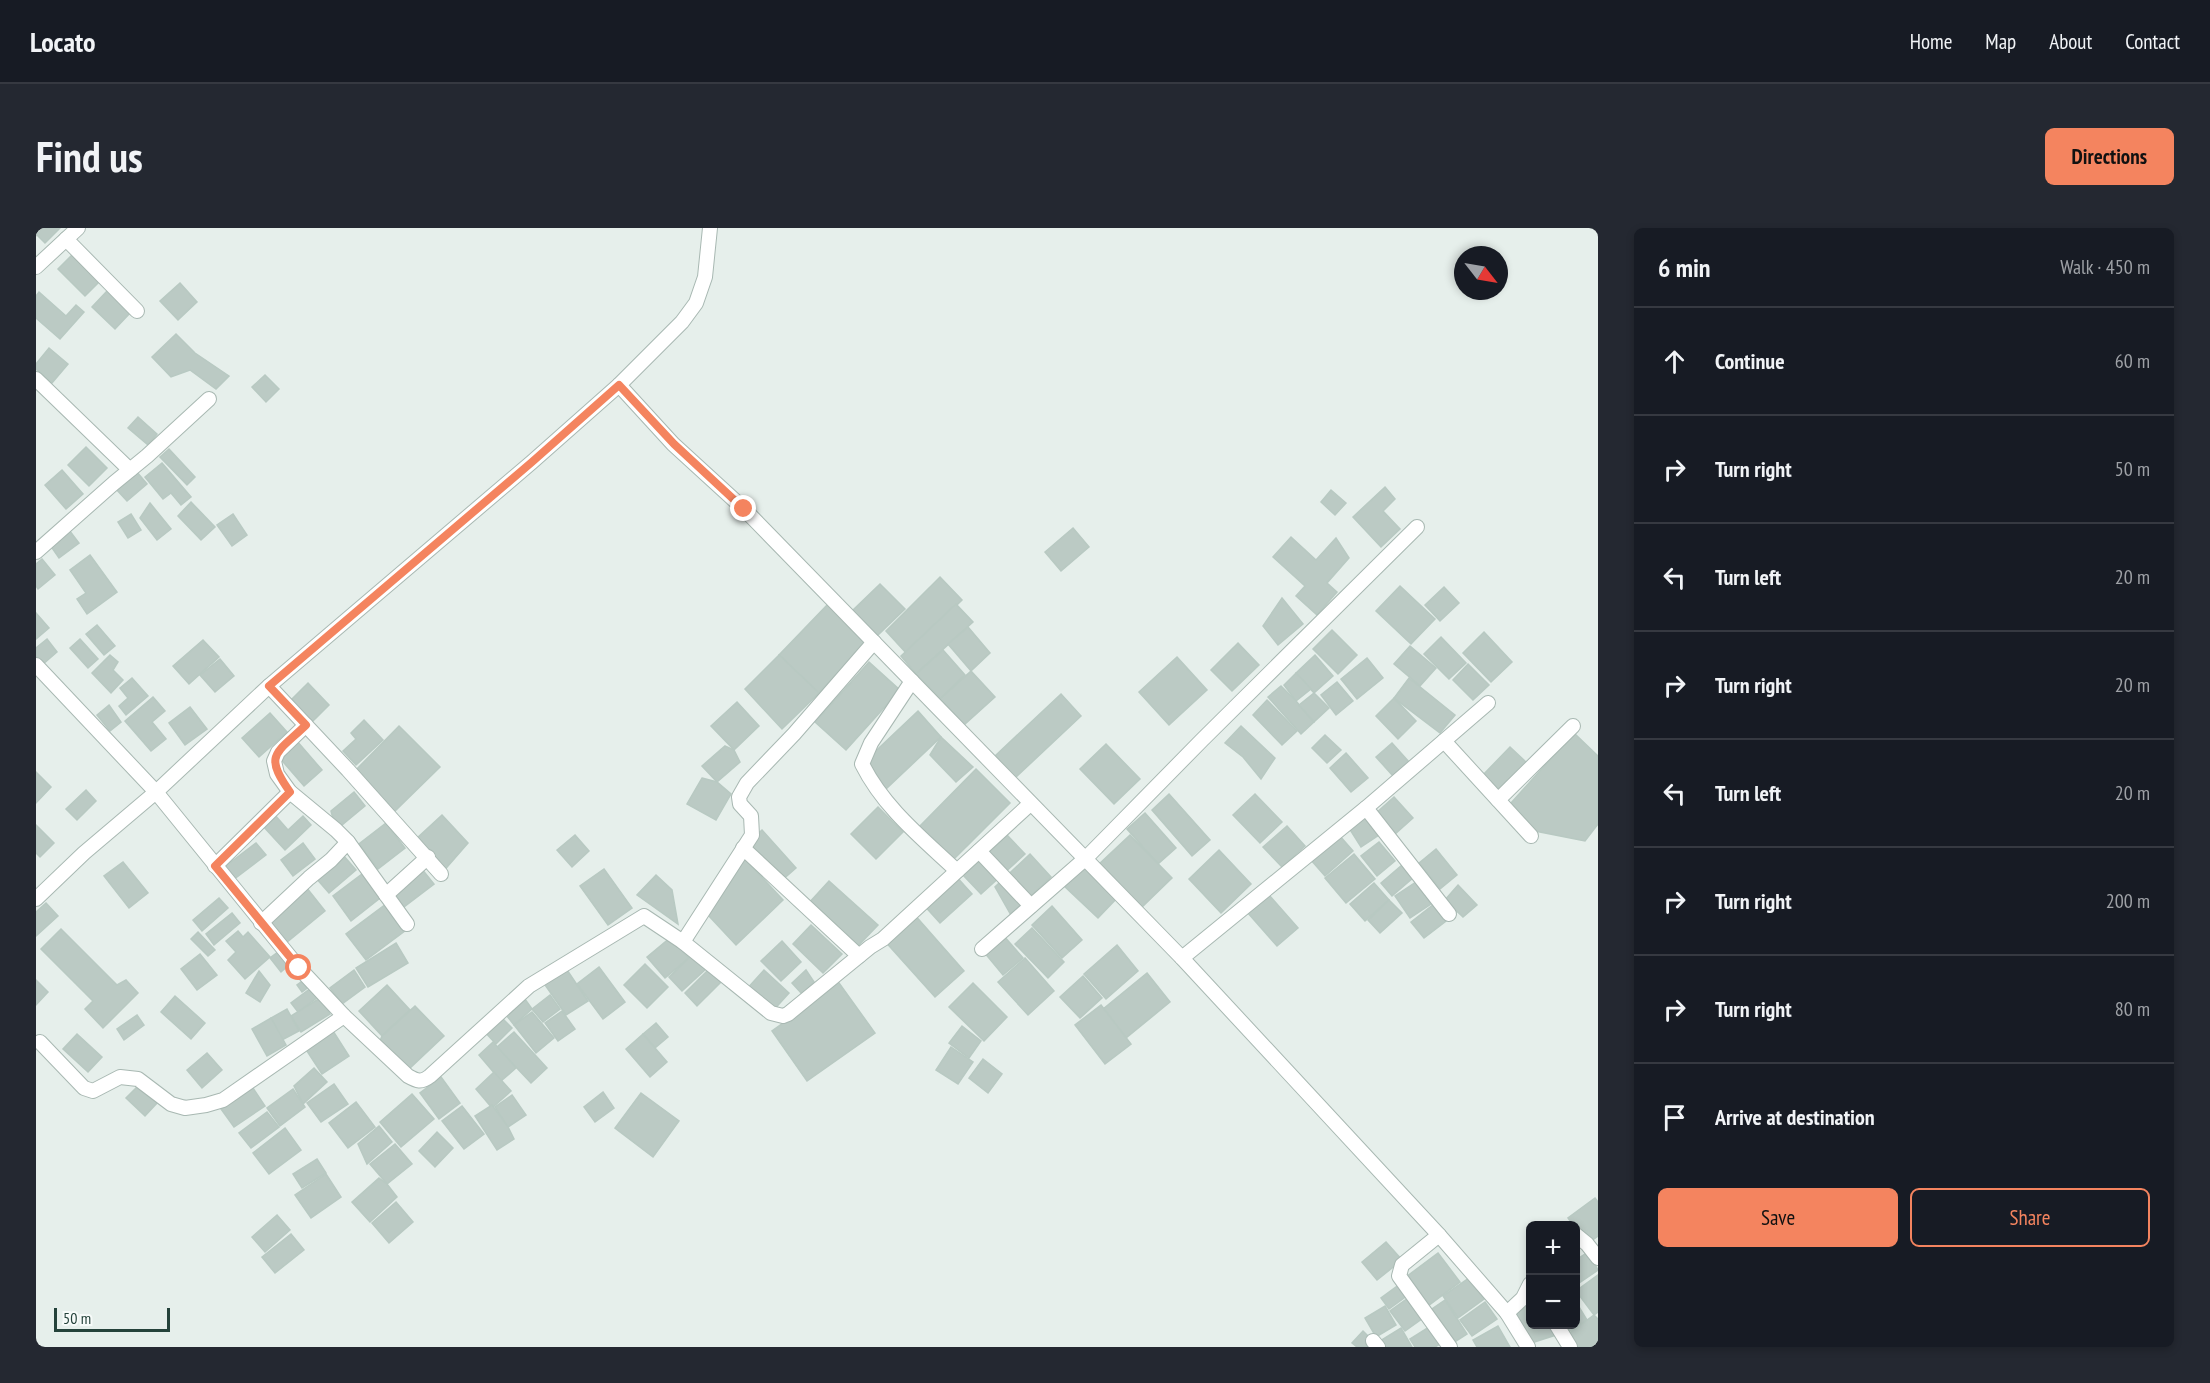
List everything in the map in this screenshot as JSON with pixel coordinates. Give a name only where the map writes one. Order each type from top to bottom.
[{"type":"street","points":[[36,267],[78,228]]},
{"type":"street","points":[[36,899],[84,853],[156,792],[269,686],[619,385],[682,322],[696,303],[705,277],[710,228]]},
{"type":"street","points":[[66,239],[138,311]]},
{"type":"street","points":[[36,379],[130,470]]},
{"type":"street","points":[[619,385],[674,444],[744,509],[1182,958],[1439,1235],[1507,1313],[1528,1347]]},
{"type":"street","points":[[36,552],[209,399]]},
{"type":"street","points":[[982,949],[1086,858],[1418,527]]},
{"type":"street","points":[[683,942],[752,835],[751,816],[740,804],[739,796],[747,783],[794,734],[874,642]]},
{"type":"street","points":[[36,665],[156,792],[299,968],[344,1016],[408,1076],[417,1081],[424,1080],[529,986],[644,916],[683,942],[771,1013],[777,1016],[788,1014],[883,939],[1030,804]]},
{"type":"street","points":[[912,681],[871,743],[862,764],[890,808],[957,871]]},
{"type":"street","points":[[269,686],[428,857],[441,874]]},
{"type":"street","points":[[1182,958],[1366,808],[1488,703]]},
{"type":"street","points":[[306,725],[278,752],[274,761],[277,774],[290,792],[348,842],[407,924]]},
{"type":"street","points":[[1498,800],[1573,726]]},
{"type":"street","points":[[1444,741],[1531,836]]},
{"type":"street","points":[[215,866],[290,792]]},
{"type":"street","points":[[1366,808],[1449,915]]},
{"type":"street","points":[[261,923],[348,842]]},
{"type":"street","points":[[743,848],[859,956]]},
{"type":"street","points":[[979,851],[1031,906]]},
{"type":"street","points":[[386,895],[428,857]]},
{"type":"street","points":[[40,1042],[84,1088],[93,1091],[120,1077],[138,1079],[171,1104],[185,1108],[223,1100],[344,1016]]},
{"type":"street","points":[[1439,1235],[1402,1265],[1399,1276],[1450,1347]]},
{"type":"street","points":[[1580,1239],[1598,1258]]},
{"type":"street","points":[[1507,1313],[1523,1299],[1526,1293]]},
{"type":"street","points":[[1560,1329],[1570,1347]]},
{"type":"building","points":[[36,228],[60,228],[45,243],[36,234]]},
{"type":"building","points":[[73,254],[100,281],[85,296],[58,269]]},
{"type":"building","points":[[180,283],[197,302],[178,320],[160,301]]},
{"type":"building","points":[[107,291],[130,313],[115,329],[92,307]]},
{"type":"building","points":[[39,292],[66,316],[76,305],[84,312],[60,339],[36,318],[36,296]]},
{"type":"building","points":[[176,334],[195,353],[229,376],[216,389],[190,370],[171,377],[152,357]]},
{"type":"building","points":[[49,348],[68,364],[52,383],[36,369],[36,364]]},
{"type":"building","points":[[265,375],[279,389],[266,402],[252,387]]},
{"type":"building","points":[[138,417],[157,434],[148,445],[128,428]]},
{"type":"building","points":[[86,447],[107,468],[89,486],[68,465]]},
{"type":"building","points":[[169,449],[195,477],[187,485],[160,457]]},
{"type":"building","points":[[162,463],[191,497],[181,505],[171,493],[163,499],[145,477]]},
{"type":"building","points":[[62,470],[83,494],[66,509],[45,485]]},
{"type":"building","points":[[136,471],[147,484],[127,501],[116,489]]},
{"type":"building","points":[[1385,487],[1395,499],[1383,511],[1400,529],[1381,547],[1353,517]]},
{"type":"building","points":[[1331,490],[1346,503],[1335,515],[1321,502]]},
{"type":"building","points":[[191,502],[215,527],[201,540],[178,516]]},
{"type":"building","points":[[150,503],[171,529],[157,540],[140,518]]},
{"type":"building","points":[[131,514],[141,530],[128,538],[118,522]]},
{"type":"building","points":[[233,514],[247,535],[232,546],[217,525]]},
{"type":"building","points":[[1073,528],[1089,547],[1061,571],[1045,552]]},
{"type":"building","points":[[69,530],[79,543],[59,558],[50,545]]},
{"type":"building","points":[[1291,537],[1316,560],[1336,538],[1349,558],[1327,583],[1337,592],[1317,615],[1296,596],[1305,586],[1273,557]]},
{"type":"building","points":[[90,555],[117,592],[87,614],[77,599],[86,593],[70,570]]},
{"type":"building","points":[[42,559],[55,575],[38,589],[36,564]]},
{"type":"building","points":[[940,577],[962,600],[907,654],[886,631]]},
{"type":"building","points":[[880,584],[905,609],[877,636],[852,611]]},
{"type":"building","points":[[1400,586],[1435,619],[1411,644],[1376,611]]},
{"type":"building","points":[[1444,587],[1459,603],[1440,621],[1425,605]]},
{"type":"building","points":[[1282,598],[1303,624],[1278,645],[1263,626]]},
{"type":"building","points":[[828,604],[868,642],[819,693],[779,655]]},
{"type":"building","points":[[956,604],[973,622],[916,674],[901,656]]},
{"type":"building","points":[[36,613],[49,628],[36,639]]},
{"type":"building","points":[[97,625],[115,646],[104,655],[86,634]]},
{"type":"building","points":[[968,627],[990,653],[971,671],[948,644]]},
{"type":"building","points":[[1332,630],[1357,655],[1338,674],[1313,649]]},
{"type":"building","points":[[1484,632],[1512,662],[1491,682],[1463,653]]},
{"type":"building","points":[[1441,637],[1466,663],[1449,679],[1424,654]]},
{"type":"building","points":[[47,639],[57,652],[42,665],[36,658],[36,648]]},
{"type":"building","points":[[80,639],[98,659],[88,668],[70,648]]},
{"type":"building","points":[[203,640],[219,657],[189,684],[173,666]]},
{"type":"building","points":[[1238,643],[1259,665],[1232,691],[1211,670]]},
{"type":"building","points":[[1410,646],[1436,668],[1420,686],[1394,664]]},
{"type":"building","points":[[943,650],[965,675],[940,699],[916,674]]},
{"type":"building","points":[[110,655],[118,662],[113,670],[123,680],[111,693],[92,673]]},
{"type":"building","points":[[779,655],[819,693],[782,729],[745,689]]},
{"type":"building","points":[[1315,655],[1333,676],[1314,693],[1296,673]]},
{"type":"building","points":[[1177,657],[1207,690],[1169,725],[1139,692]]},
{"type":"building","points":[[1367,658],[1383,678],[1357,699],[1341,679]]},
{"type":"building","points":[[220,659],[234,676],[215,692],[200,675]]},
{"type":"building","points":[[869,662],[900,690],[846,750],[815,722]]},
{"type":"building","points":[[1468,664],[1489,685],[1473,700],[1453,680]]},
{"type":"building","points":[[971,671],[995,697],[964,725],[940,699]]},
{"type":"building","points":[[1296,673],[1311,689],[1296,701],[1284,685]]},
{"type":"building","points":[[132,678],[148,696],[126,715],[119,706],[128,698],[120,688]]},
{"type":"building","points":[[1409,678],[1455,715],[1440,733],[1394,698]]},
{"type":"building","points":[[1337,682],[1353,701],[1336,715],[1321,695]]},
{"type":"building","points":[[308,683],[329,705],[311,723],[290,701]]},
{"type":"building","points":[[1281,686],[1314,722],[1301,734],[1268,697]]},
{"type":"building","points":[[1314,693],[1329,708],[1314,722],[1299,705]]},
{"type":"building","points":[[1061,694],[1081,716],[1015,778],[995,756]]},
{"type":"building","points":[[153,697],[165,711],[152,722],[166,739],[151,751],[125,721]]},
{"type":"building","points":[[1394,698],[1416,721],[1398,739],[1376,716]]},
{"type":"building","points":[[1267,700],[1297,731],[1282,745],[1253,715]]},
{"type":"building","points":[[737,702],[759,726],[734,750],[711,726]]},
{"type":"building","points":[[109,705],[121,722],[110,731],[97,715]]},
{"type":"building","points":[[190,707],[207,729],[185,745],[169,723]]},
{"type":"building","points":[[918,711],[941,737],[886,789],[862,764]]},
{"type":"building","points":[[270,713],[287,732],[259,757],[242,738]]},
{"type":"building","points":[[364,720],[383,740],[356,765],[343,751],[356,739],[351,733]]},
{"type":"building","points":[[399,726],[440,767],[393,813],[352,774]]},
{"type":"building","points":[[1241,726],[1275,758],[1261,779],[1243,757],[1225,743]]},
{"type":"building","points":[[1574,733],[1598,756],[1598,824],[1585,841],[1535,831],[1511,803]]},
{"type":"building","points":[[1325,735],[1341,750],[1327,763],[1312,748]]},
{"type":"building","points":[[941,737],[973,767],[956,782],[930,755]]},
{"type":"building","points":[[296,740],[322,770],[304,786],[278,756]]},
{"type":"building","points":[[1392,743],[1409,762],[1393,776],[1376,757]]},
{"type":"building","points":[[1106,744],[1140,779],[1114,804],[1080,769]]},
{"type":"building","points":[[725,746],[734,750],[740,762],[717,782],[702,766]]},
{"type":"building","points":[[1510,747],[1527,763],[1499,792],[1482,776]]},
{"type":"building","points":[[1346,753],[1368,778],[1351,792],[1330,768]]},
{"type":"building","points":[[976,769],[1010,803],[952,861],[919,827]]},
{"type":"building","points":[[36,772],[51,787],[36,803]]},
{"type":"building","points":[[702,778],[717,782],[731,794],[716,820],[687,804]]},
{"type":"building","points":[[86,790],[96,801],[77,820],[66,809]]},
{"type":"building","points":[[354,792],[365,806],[336,830],[331,811]]},
{"type":"building","points":[[1169,794],[1210,840],[1192,856],[1152,810]]},
{"type":"building","points":[[1255,794],[1282,822],[1260,843],[1233,815]]},
{"type":"building","points":[[1394,797],[1413,818],[1394,835],[1375,814]]},
{"type":"building","points":[[878,807],[903,832],[876,859],[851,834]]},
{"type":"building","points":[[1145,813],[1176,848],[1158,864],[1127,829]]},
{"type":"building","points":[[274,814],[288,830],[303,816],[311,825],[285,850],[262,825]]},
{"type":"building","points":[[442,815],[468,843],[441,874],[417,838]]},
{"type":"building","points":[[1369,815],[1382,833],[1361,847],[1349,828]]},
{"type":"building","points":[[386,823],[405,848],[378,869],[359,844]]},
{"type":"building","points":[[36,825],[54,843],[40,857],[36,853]]},
{"type":"building","points":[[1287,826],[1305,846],[1282,867],[1263,847]]},
{"type":"building","points":[[762,830],[796,868],[780,882],[746,844]]},
{"type":"building","points":[[575,835],[589,851],[572,867],[557,850]]},
{"type":"building","points":[[1007,835],[1025,854],[981,894],[963,875]]},
{"type":"building","points":[[1130,835],[1172,878],[1139,910],[1097,866]]},
{"type":"building","points":[[1339,835],[1353,851],[1325,876],[1311,860]]},
{"type":"building","points":[[1379,842],[1395,861],[1377,876],[1361,856]]},
{"type":"building","points":[[256,843],[266,855],[233,880],[223,868]]},
{"type":"building","points":[[303,843],[315,859],[293,876],[281,860]]},
{"type":"building","points":[[1436,849],[1457,875],[1440,889],[1419,863]]},
{"type":"building","points":[[1219,850],[1251,884],[1221,913],[1189,879]]},
{"type":"building","points":[[1030,854],[1051,877],[1011,915],[995,887]]},
{"type":"building","points":[[1354,854],[1375,879],[1346,903],[1325,878]]},
{"type":"building","points":[[343,855],[356,870],[329,893],[316,878]]},
{"type":"building","points":[[744,858],[783,900],[736,945],[707,914]]},
{"type":"building","points":[[123,862],[148,893],[129,908],[104,876]]},
{"type":"building","points":[[1084,862],[1119,896],[1098,918],[1063,885]]},
{"type":"building","points":[[1402,865],[1413,878],[1392,896],[1381,883]]},
{"type":"building","points":[[421,868],[434,884],[400,910],[388,893]]},
{"type":"building","points":[[604,869],[632,908],[608,925],[580,886]]},
{"type":"building","points":[[362,874],[380,898],[351,921],[333,896]]},
{"type":"building","points":[[954,874],[972,894],[940,923],[922,903]]},
{"type":"building","points":[[656,875],[672,890],[678,924],[637,895]]},
{"type":"building","points":[[829,881],[878,925],[856,948],[808,904]]},
{"type":"building","points":[[1416,882],[1431,904],[1410,918],[1395,896]]},
{"type":"building","points":[[1374,883],[1389,900],[1365,921],[1350,904]]},
{"type":"building","points":[[1458,885],[1477,905],[1463,917],[1445,900]]},
{"type":"building","points":[[306,887],[325,911],[286,943],[266,919]]},
{"type":"building","points":[[1269,895],[1298,928],[1277,946],[1248,913]]},
{"type":"building","points":[[219,898],[228,908],[202,931],[193,920]]},
{"type":"building","points":[[1389,900],[1402,913],[1380,933],[1368,920]]},
{"type":"building","points":[[46,903],[58,916],[36,936],[36,912]]},
{"type":"building","points":[[386,904],[406,930],[366,960],[346,934]]},
{"type":"building","points":[[1434,904],[1446,921],[1424,938],[1411,922]]},
{"type":"building","points":[[1052,906],[1082,940],[1062,958],[1032,925]]},
{"type":"building","points":[[232,913],[240,923],[214,945],[206,934]]},
{"type":"building","points":[[913,913],[964,971],[935,997],[883,939]]},
{"type":"building","points":[[811,925],[842,954],[823,973],[793,944]]},
{"type":"building","points":[[1032,928],[1064,962],[1048,978],[1015,944]]},
{"type":"building","points":[[61,929],[117,985],[126,980],[138,993],[103,1028],[85,1009],[93,1001],[41,949]]},
{"type":"building","points":[[238,931],[243,937],[248,932],[270,957],[245,979],[228,960],[236,952],[226,941]]},
{"type":"building","points":[[198,932],[215,950],[208,956],[191,939]]},
{"type":"building","points":[[1003,935],[1023,958],[1003,975],[984,952]]},
{"type":"building","points":[[671,937],[689,958],[665,978],[647,957]]},
{"type":"building","points":[[782,941],[801,962],[781,981],[761,961]]},
{"type":"building","points":[[396,943],[408,963],[368,987],[356,968]]},
{"type":"building","points":[[1117,945],[1138,971],[1106,999],[1084,974]]},
{"type":"building","points":[[278,952],[289,965],[281,972],[270,958]]},
{"type":"building","points":[[200,954],[217,975],[197,990],[181,969]]},
{"type":"building","points":[[693,954],[706,969],[682,991],[669,977]]},
{"type":"building","points":[[1025,958],[1054,991],[1028,1015],[998,982]]},
{"type":"building","points":[[645,964],[668,987],[647,1008],[624,985]]},
{"type":"building","points":[[565,967],[588,1001],[566,1015],[543,982]]},
{"type":"building","points":[[599,967],[625,1002],[603,1019],[577,984]]},
{"type":"building","points":[[709,969],[721,982],[697,1006],[685,993]]},
{"type":"building","points":[[354,970],[365,987],[342,1004],[330,988]]},
{"type":"building","points":[[764,970],[789,993],[771,1013],[746,990]]},
{"type":"building","points":[[806,970],[814,982],[802,994],[792,983]]},
{"type":"building","points":[[259,971],[270,985],[260,1002],[246,993]]},
{"type":"building","points":[[1147,973],[1170,1002],[1126,1038],[1103,1009]]},
{"type":"building","points":[[1083,976],[1102,998],[1080,1018],[1060,997]]},
{"type":"building","points":[[305,979],[310,986],[302,992],[297,985]]},
{"type":"building","points":[[36,980],[48,992],[36,1005]]},
{"type":"building","points":[[839,983],[875,1033],[807,1081],[772,1031]]},
{"type":"building","points":[[973,983],[1007,1017],[984,1041],[949,1007]]},
{"type":"building","points":[[387,985],[410,1010],[382,1036],[359,1011]]},
{"type":"building","points":[[311,988],[318,997],[298,1012],[291,1003]]},
{"type":"building","points":[[522,995],[532,1009],[514,1025],[503,1011]]},
{"type":"building","points":[[550,995],[560,1009],[543,1022],[532,1009]]},
{"type":"building","points":[[175,996],[205,1023],[191,1039],[161,1012]]},
{"type":"building","points":[[320,998],[330,1014],[301,1032],[291,1016]]},
{"type":"building","points":[[1101,1005],[1131,1044],[1105,1064],[1075,1025]]},
{"type":"building","points":[[415,1006],[444,1036],[408,1070],[380,1041],[382,1036]]},
{"type":"building","points":[[287,1009],[299,1031],[282,1040],[271,1018]]},
{"type":"building","points":[[562,1011],[575,1029],[558,1041],[545,1023]]},
{"type":"building","points":[[532,1012],[554,1038],[536,1053],[514,1025]]},
{"type":"building","points":[[137,1015],[144,1025],[124,1040],[117,1029]]},
{"type":"building","points":[[499,1015],[512,1028],[496,1044],[483,1030]]},
{"type":"building","points":[[271,1018],[286,1045],[267,1056],[252,1029]]},
{"type":"building","points":[[656,1023],[668,1037],[655,1048],[643,1034]]},
{"type":"building","points":[[962,1026],[981,1041],[969,1058],[949,1043]]},
{"type":"building","points":[[333,1031],[349,1056],[322,1074],[305,1048]]},
{"type":"building","points":[[514,1032],[547,1068],[531,1083],[497,1047]]},
{"type":"building","points":[[77,1034],[102,1057],[88,1072],[63,1049]]},
{"type":"building","points":[[643,1034],[667,1062],[650,1077],[626,1049]]},
{"type":"building","points":[[493,1042],[516,1068],[501,1081],[479,1055]]},
{"type":"building","points":[[951,1047],[973,1062],[958,1084],[936,1070]]},
{"type":"building","points":[[207,1053],[222,1070],[202,1088],[187,1070]]},
{"type":"building","points":[[983,1059],[1002,1074],[988,1093],[969,1078]]},
{"type":"building","points":[[314,1068],[327,1082],[303,1104],[294,1086]]},
{"type":"building","points":[[494,1072],[511,1091],[492,1108],[476,1089]]},
{"type":"building","points":[[441,1077],[460,1103],[439,1119],[420,1093]]},
{"type":"building","points":[[140,1084],[158,1102],[145,1116],[126,1098]]},
{"type":"building","points":[[334,1084],[348,1104],[321,1122],[307,1103]]},
{"type":"building","points":[[253,1088],[265,1106],[234,1127],[221,1109]]},
{"type":"building","points":[[293,1089],[305,1107],[280,1126],[267,1108]]},
{"type":"building","points":[[603,1092],[614,1108],[595,1122],[584,1107]]},
{"type":"building","points":[[641,1093],[679,1121],[653,1157],[615,1128]]},
{"type":"building","points":[[412,1094],[434,1119],[401,1147],[380,1122]]},
{"type":"building","points":[[512,1095],[526,1115],[508,1127],[495,1107]]},
{"type":"building","points":[[356,1102],[375,1127],[348,1148],[329,1123]]},
{"type":"building","points":[[492,1105],[514,1139],[497,1150],[475,1116]]},
{"type":"building","points":[[462,1106],[484,1134],[464,1149],[442,1121]]},
{"type":"building","points":[[267,1112],[279,1127],[251,1148],[239,1133]]},
{"type":"building","points":[[379,1126],[392,1142],[367,1164],[358,1144]]},
{"type":"building","points":[[285,1128],[301,1150],[269,1174],[253,1153]]},
{"type":"building","points":[[437,1132],[453,1148],[435,1167],[419,1151]]},
{"type":"building","points":[[395,1144],[412,1164],[387,1184],[370,1164]]},
{"type":"building","points":[[317,1159],[326,1173],[302,1188],[293,1174]]},
{"type":"building","points":[[326,1174],[341,1197],[311,1218],[295,1195]]},
{"type":"building","points":[[379,1178],[397,1197],[370,1222],[352,1202]]},
{"type":"building","points":[[1595,1198],[1598,1202],[1598,1236],[1587,1244],[1580,1234],[1580,1221],[1570,1221],[1568,1218]]},
{"type":"building","points":[[396,1202],[413,1222],[389,1243],[372,1223]]},
{"type":"building","points":[[277,1215],[290,1230],[265,1252],[252,1237]]},
{"type":"building","points":[[291,1234],[304,1250],[275,1273],[262,1257]]},
{"type":"building","points":[[1386,1242],[1402,1260],[1377,1280],[1362,1262]]},
{"type":"building","points":[[1588,1252],[1598,1270],[1580,1282],[1580,1275],[1580,1257]]},
{"type":"building","points":[[1438,1253],[1460,1282],[1428,1306],[1406,1277]]},
{"type":"building","points":[[1598,1275],[1598,1312],[1594,1315],[1580,1296],[1580,1288]]},
{"type":"building","points":[[1469,1278],[1484,1299],[1458,1318],[1443,1296]]},
{"type":"building","points":[[1400,1284],[1408,1295],[1389,1309],[1381,1298]]},
{"type":"building","points":[[1408,1298],[1423,1318],[1405,1331],[1390,1311]]},
{"type":"building","points":[[1445,1300],[1467,1334],[1450,1345],[1429,1311]]},
{"type":"building","points":[[1485,1302],[1497,1319],[1472,1336],[1460,1320]]},
{"type":"building","points":[[1526,1302],[1526,1329],[1552,1329],[1556,1335],[1531,1343],[1510,1313]]},
{"type":"building","points":[[1385,1306],[1396,1325],[1376,1337],[1365,1318]]},
{"type":"building","points":[[1580,1309],[1587,1320],[1580,1325]]},
{"type":"building","points":[[1594,1315],[1598,1319],[1598,1347],[1576,1347],[1567,1335],[1575,1329],[1580,1329],[1580,1325]]},
{"type":"building","points":[[1498,1326],[1510,1347],[1477,1347],[1473,1340]]},
{"type":"building","points":[[1429,1327],[1440,1344],[1435,1347],[1415,1347],[1410,1339]]},
{"type":"building","points":[[1401,1328],[1412,1347],[1384,1347],[1380,1341]]},
{"type":"building","points":[[1363,1331],[1373,1341],[1368,1347],[1357,1347],[1352,1343]]},
{"type":"route","points":[[299,968],[215,866],[290,792],[277,774],[274,761],[278,752],[306,725],[269,686],[619,385],[674,444],[744,509]]}]
